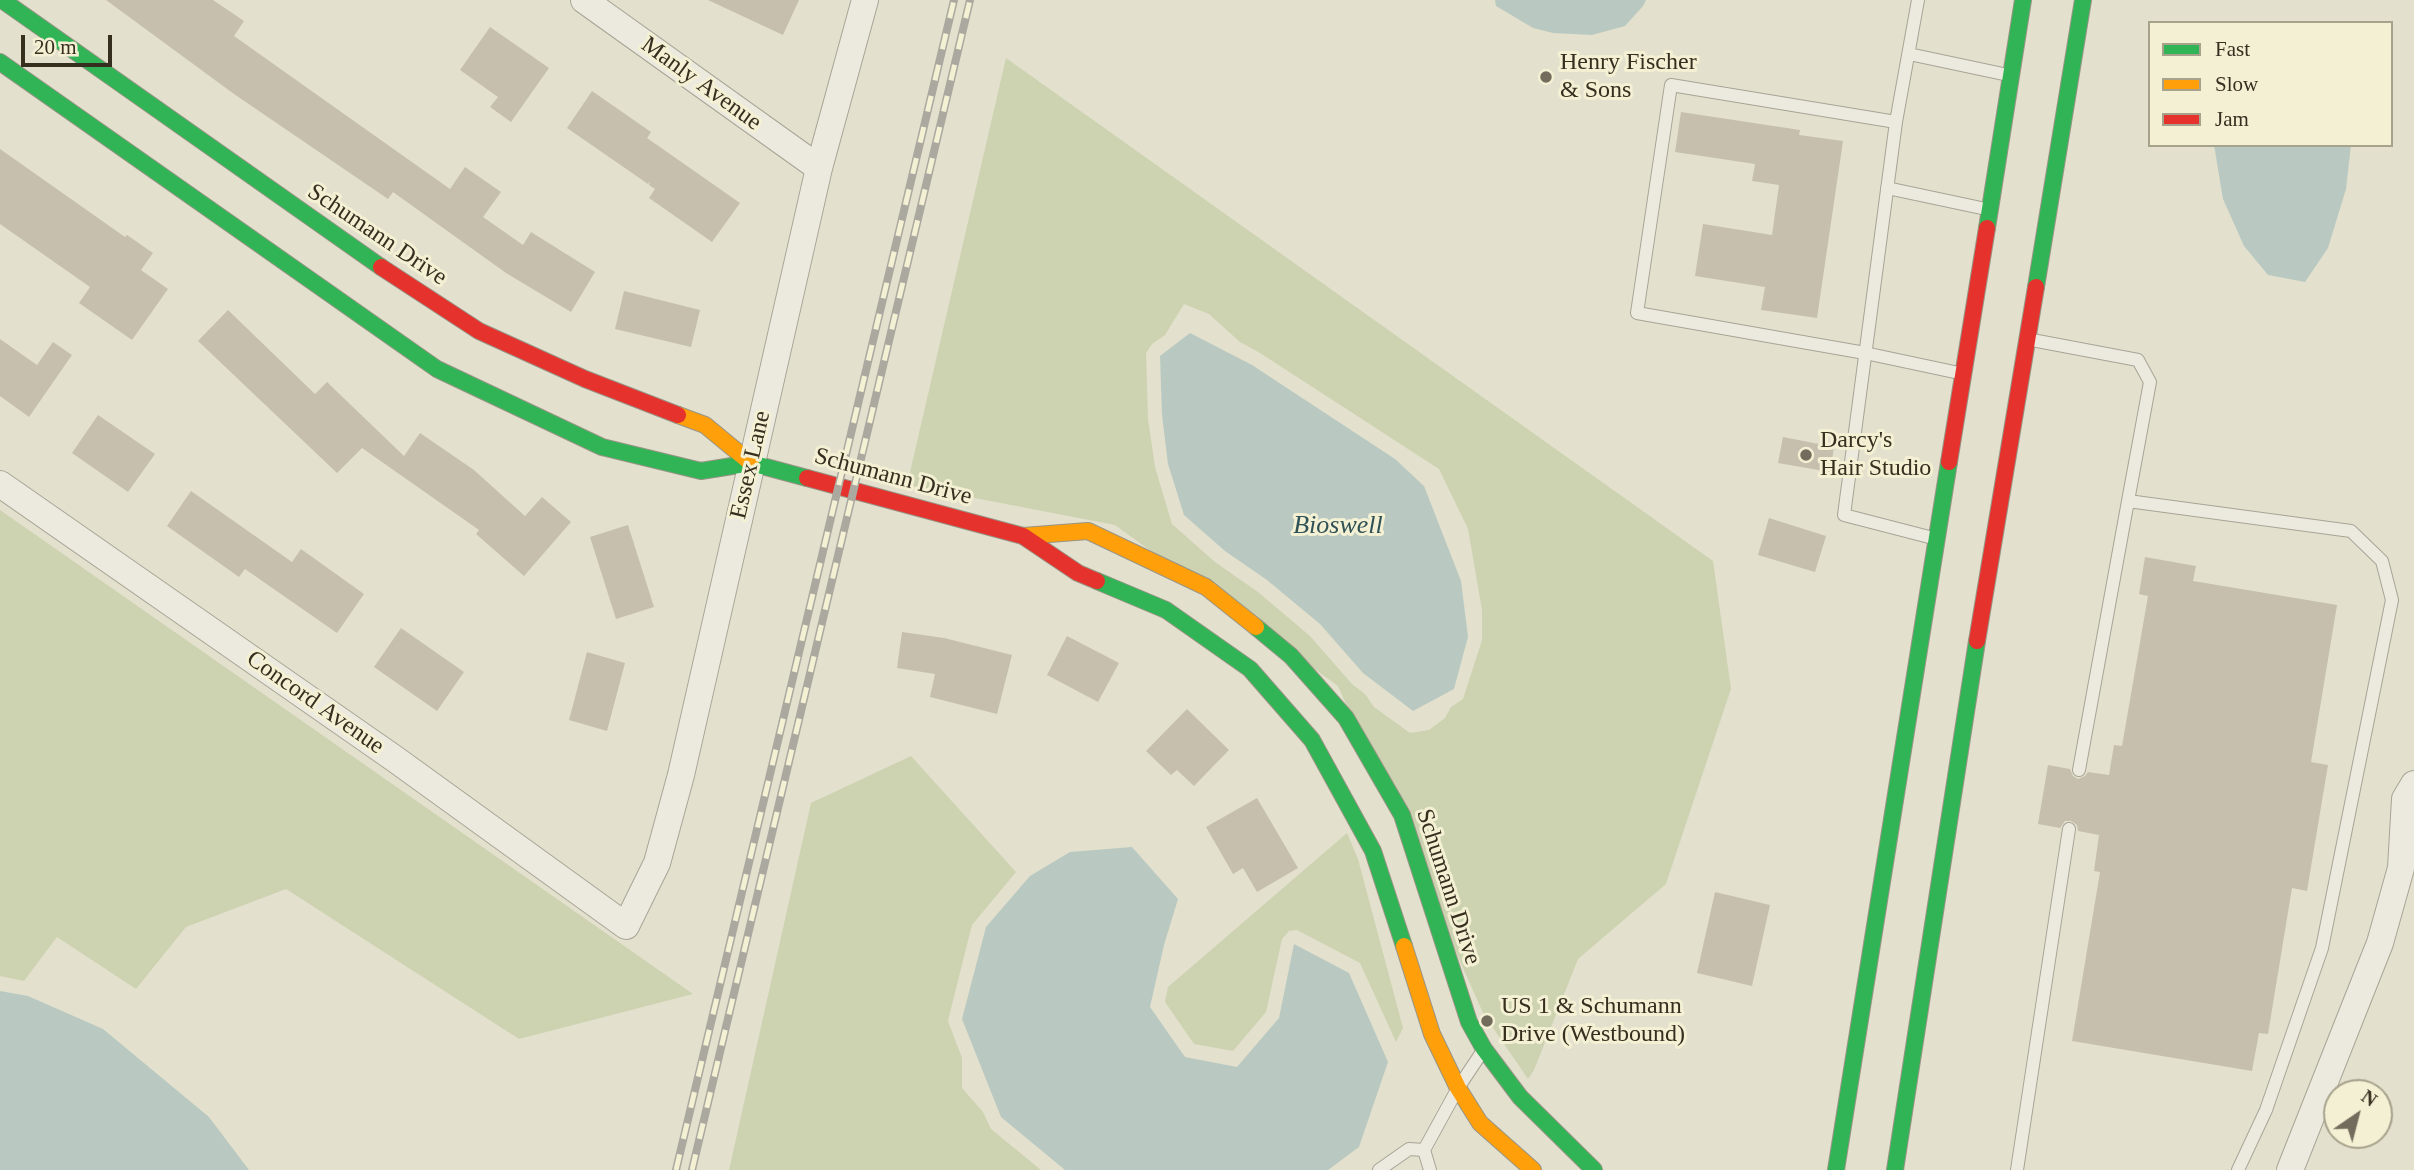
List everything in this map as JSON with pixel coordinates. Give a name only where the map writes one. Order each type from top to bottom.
[{"type":"street","name":"Schumann Drive","points":[[2,0],[190,141],[360,253],[462,329],[478,331],[585,379],[705,425],[751,463]]},
{"type":"street","name":"Manly Avenue","points":[[584,0],[819,168]]},
{"type":"street","name":"Essex Lane","points":[[626,926],[657,863],[681,775],[819,168],[865,0]]},
{"type":"street","points":[[1836,1170],[2023,0]]},
{"type":"street","points":[[1895,1170],[1957,764],[2083,0]]},
{"type":"street","name":"Schumann Drive","points":[[0,62],[170,174],[440,363],[602,447],[701,471],[751,463],[1023,536],[1078,573],[1166,610],[1250,669],[1312,740],[1373,851],[1432,1034],[1458,1088],[1480,1123],[1533,1170]]},
{"type":"street","name":"Concord Avenue","points":[[0,484],[395,759],[626,926]]},
{"type":"street","name":"Schumann Drive","points":[[1023,536],[1088,531],[1206,587],[1291,656],[1346,718],[1402,814],[1469,1022],[1484,1049],[1520,1097],[1594,1170]]},
{"type":"street","points":[[2290,1170],[2408,869],[2405,799],[2414,784]]},
{"type":"lane","points":[[1919,0],[1896,122],[1844,515],[1937,539]]},
{"type":"lane","points":[[1909,54],[2011,76]]},
{"type":"lane","points":[[1896,122],[1671,85],[1637,313],[1865,353],[1963,374]]},
{"type":"lane","points":[[1887,188],[1990,210]]},
{"type":"lane","points":[[2029,339],[2138,360],[2150,382],[2079,770]]},
{"type":"lane","points":[[2128,501],[2351,531],[2382,561],[2392,600],[2322,948],[2266,1110],[2238,1170]]},
{"type":"lane","points":[[2017,1170],[2069,829]]},
{"type":"lane","points":[[1430,1170],[1424,1150],[1458,1088],[1484,1049]]},
{"type":"lane","points":[[1379,1170],[1409,1149],[1424,1150]]},
{"type":"green space","points":[[1006,58],[1713,561],[1731,689],[1666,884],[1578,959],[1528,1079],[1483,1013],[1338,686],[1115,525],[907,485]],"holes":[[[1184,304],[1209,314],[1240,342],[1439,469],[1468,529],[1482,610],[1482,640],[1463,699],[1451,707],[1445,718],[1429,730],[1410,733],[1374,707],[1310,636],[1258,592],[1215,562],[1172,524],[1155,467],[1148,419],[1146,353],[1152,344],[1165,335]]]},
{"type":"green space","points":[[0,510],[693,994],[519,1039],[286,889],[186,927],[136,989],[57,937],[24,981],[0,976]]},
{"type":"green space","points":[[911,756],[1016,872],[972,925],[948,1021],[962,1058],[962,1088],[983,1112],[991,1129],[1041,1170],[729,1170],[811,803]]},
{"type":"green space","points":[[1347,833],[1358,859],[1403,1028],[1396,1042],[1360,963],[1297,930],[1289,931],[1282,939],[1266,1012],[1233,1051],[1194,1044],[1165,1002],[1168,987]]},
{"type":"water","points":[[1495,0],[1646,0],[1625,26],[1592,35],[1553,33],[1533,28],[1496,6]]},
{"type":"water","points":[[2214,147],[2351,147],[2346,189],[2328,248],[2305,282],[2268,275],[2244,246],[2223,199]]},
{"type":"water","name":"Bioswell","points":[[1190,333],[1252,365],[1395,459],[1424,486],[1461,581],[1468,637],[1454,689],[1413,711],[1363,673],[1320,624],[1267,580],[1225,551],[1184,515],[1168,464],[1162,415],[1160,356]]},
{"type":"water","points":[[1132,847],[1178,899],[1150,1007],[1185,1057],[1237,1067],[1279,1018],[1294,944],[1349,973],[1388,1062],[1359,1147],[1328,1170],[1065,1170],[1001,1117],[962,1019],[986,927],[1030,876],[1070,852]]},
{"type":"water","points":[[0,991],[28,996],[103,1029],[209,1117],[249,1170],[0,1170]]},
{"type":"building","points":[[106,0],[213,0],[244,21],[234,36],[450,189],[465,167],[501,192],[483,217],[523,245],[531,232],[595,272],[571,312],[506,273],[393,192],[388,199],[234,94]]},
{"type":"building","points":[[708,0],[799,0],[783,35]]},
{"type":"building","points":[[490,27],[549,68],[511,122],[490,107],[498,97],[460,70]]},
{"type":"building","points":[[592,91],[651,132],[647,138],[740,203],[712,242],[649,198],[655,189],[649,185],[650,181],[648,184],[567,128]]},
{"type":"building","points":[[1681,112],[1800,130],[1799,135],[1843,141],[1817,318],[1761,310],[1765,287],[1695,276],[1703,224],[1772,235],[1779,185],[1752,181],[1755,164],[1675,152]]},
{"type":"building","points":[[0,149],[125,237],[127,235],[153,253],[141,270],[168,289],[132,340],[79,303],[90,287],[0,224]]},
{"type":"building","points":[[624,291],[700,310],[691,347],[615,329]]},
{"type":"building","points":[[228,310],[315,394],[327,382],[404,456],[420,433],[474,470],[525,516],[542,497],[571,522],[524,576],[476,534],[479,530],[362,448],[337,473],[198,341]]},
{"type":"building","points":[[0,339],[37,365],[53,342],[72,355],[29,417],[0,396]]},
{"type":"building","points":[[98,415],[155,454],[128,492],[72,453]]},
{"type":"building","name":"Darcy's Hair Studio","points":[[1783,437],[1834,447],[1830,472],[1778,463]]},
{"type":"building","points":[[191,491],[292,562],[301,549],[364,594],[337,633],[245,569],[239,577],[167,526]]},
{"type":"building","points":[[1769,518],[1826,536],[1815,572],[1758,555]]},
{"type":"building","points":[[628,525],[654,607],[616,619],[590,537]]},
{"type":"building","points":[[2145,557],[2196,566],[2193,581],[2337,605],[2311,762],[2328,765],[2307,891],[2292,888],[2268,1034],[2259,1033],[2252,1071],[2072,1041],[2100,872],[2094,871],[2099,835],[2078,831],[2077,825],[2071,821],[2065,821],[2060,828],[2038,824],[2048,765],[2070,769],[2078,779],[2088,772],[2109,775],[2114,745],[2122,746],[2148,596],[2139,594]]},
{"type":"building","points":[[401,628],[464,672],[437,711],[374,667]]},
{"type":"building","points":[[902,632],[944,638],[1012,655],[997,714],[930,697],[935,674],[897,668]]},
{"type":"building","points":[[1067,636],[1119,663],[1098,702],[1047,675]]},
{"type":"building","points":[[587,652],[625,663],[607,731],[569,720]]},
{"type":"building","points":[[1187,709],[1229,750],[1194,786],[1177,770],[1171,775],[1146,751]]},
{"type":"building","points":[[1257,798],[1298,868],[1257,892],[1243,868],[1233,874],[1206,827]]},
{"type":"building","points":[[1715,892],[1770,905],[1752,986],[1697,973]]},
{"type":"railway","points":[[676,1170],[954,0]]},
{"type":"railway","points":[[692,1170],[970,0]]},
{"type":"traffic: fast","points":[[2,0],[381,267]]},
{"type":"traffic: fast","points":[[1987,228],[2023,0]]},
{"type":"traffic: fast","points":[[2036,287],[2083,0]]},
{"type":"traffic: fast","points":[[0,62],[437,369],[602,447],[701,471],[751,463],[807,478]]},
{"type":"traffic: fast","points":[[1836,1170],[1949,462]]},
{"type":"traffic: fast","points":[[1097,581],[1166,610],[1250,669],[1312,740],[1373,851],[1404,946]]},
{"type":"traffic: fast","points":[[1256,627],[1291,656],[1346,718],[1402,815],[1469,1022],[1484,1049],[1520,1097],[1594,1170]]},
{"type":"traffic: fast","points":[[1895,1170],[1977,641]]},
{"type":"traffic: slow","points":[[678,415],[705,425],[751,463]]},
{"type":"traffic: slow","points":[[1023,536],[1088,531],[1206,587],[1256,627]]},
{"type":"traffic: slow","points":[[1404,946],[1432,1034],[1458,1088],[1480,1123],[1533,1170]]},
{"type":"traffic: jam","points":[[1949,462],[1987,228]]},
{"type":"traffic: jam","points":[[381,267],[479,331],[585,379],[678,415]]},
{"type":"traffic: jam","points":[[1977,641],[2036,287]]},
{"type":"traffic: jam","points":[[807,478],[1023,536],[1078,573],[1097,581]]},
{"type":"place","name":"Henry Fischer & Sons","points":[[1546,77]]},
{"type":"place","name":"Darcy's Hair Studio","points":[[1806,455]]},
{"type":"place","name":"US 1 & Schumann Drive (Westbound)","points":[[1487,1021]]}]
